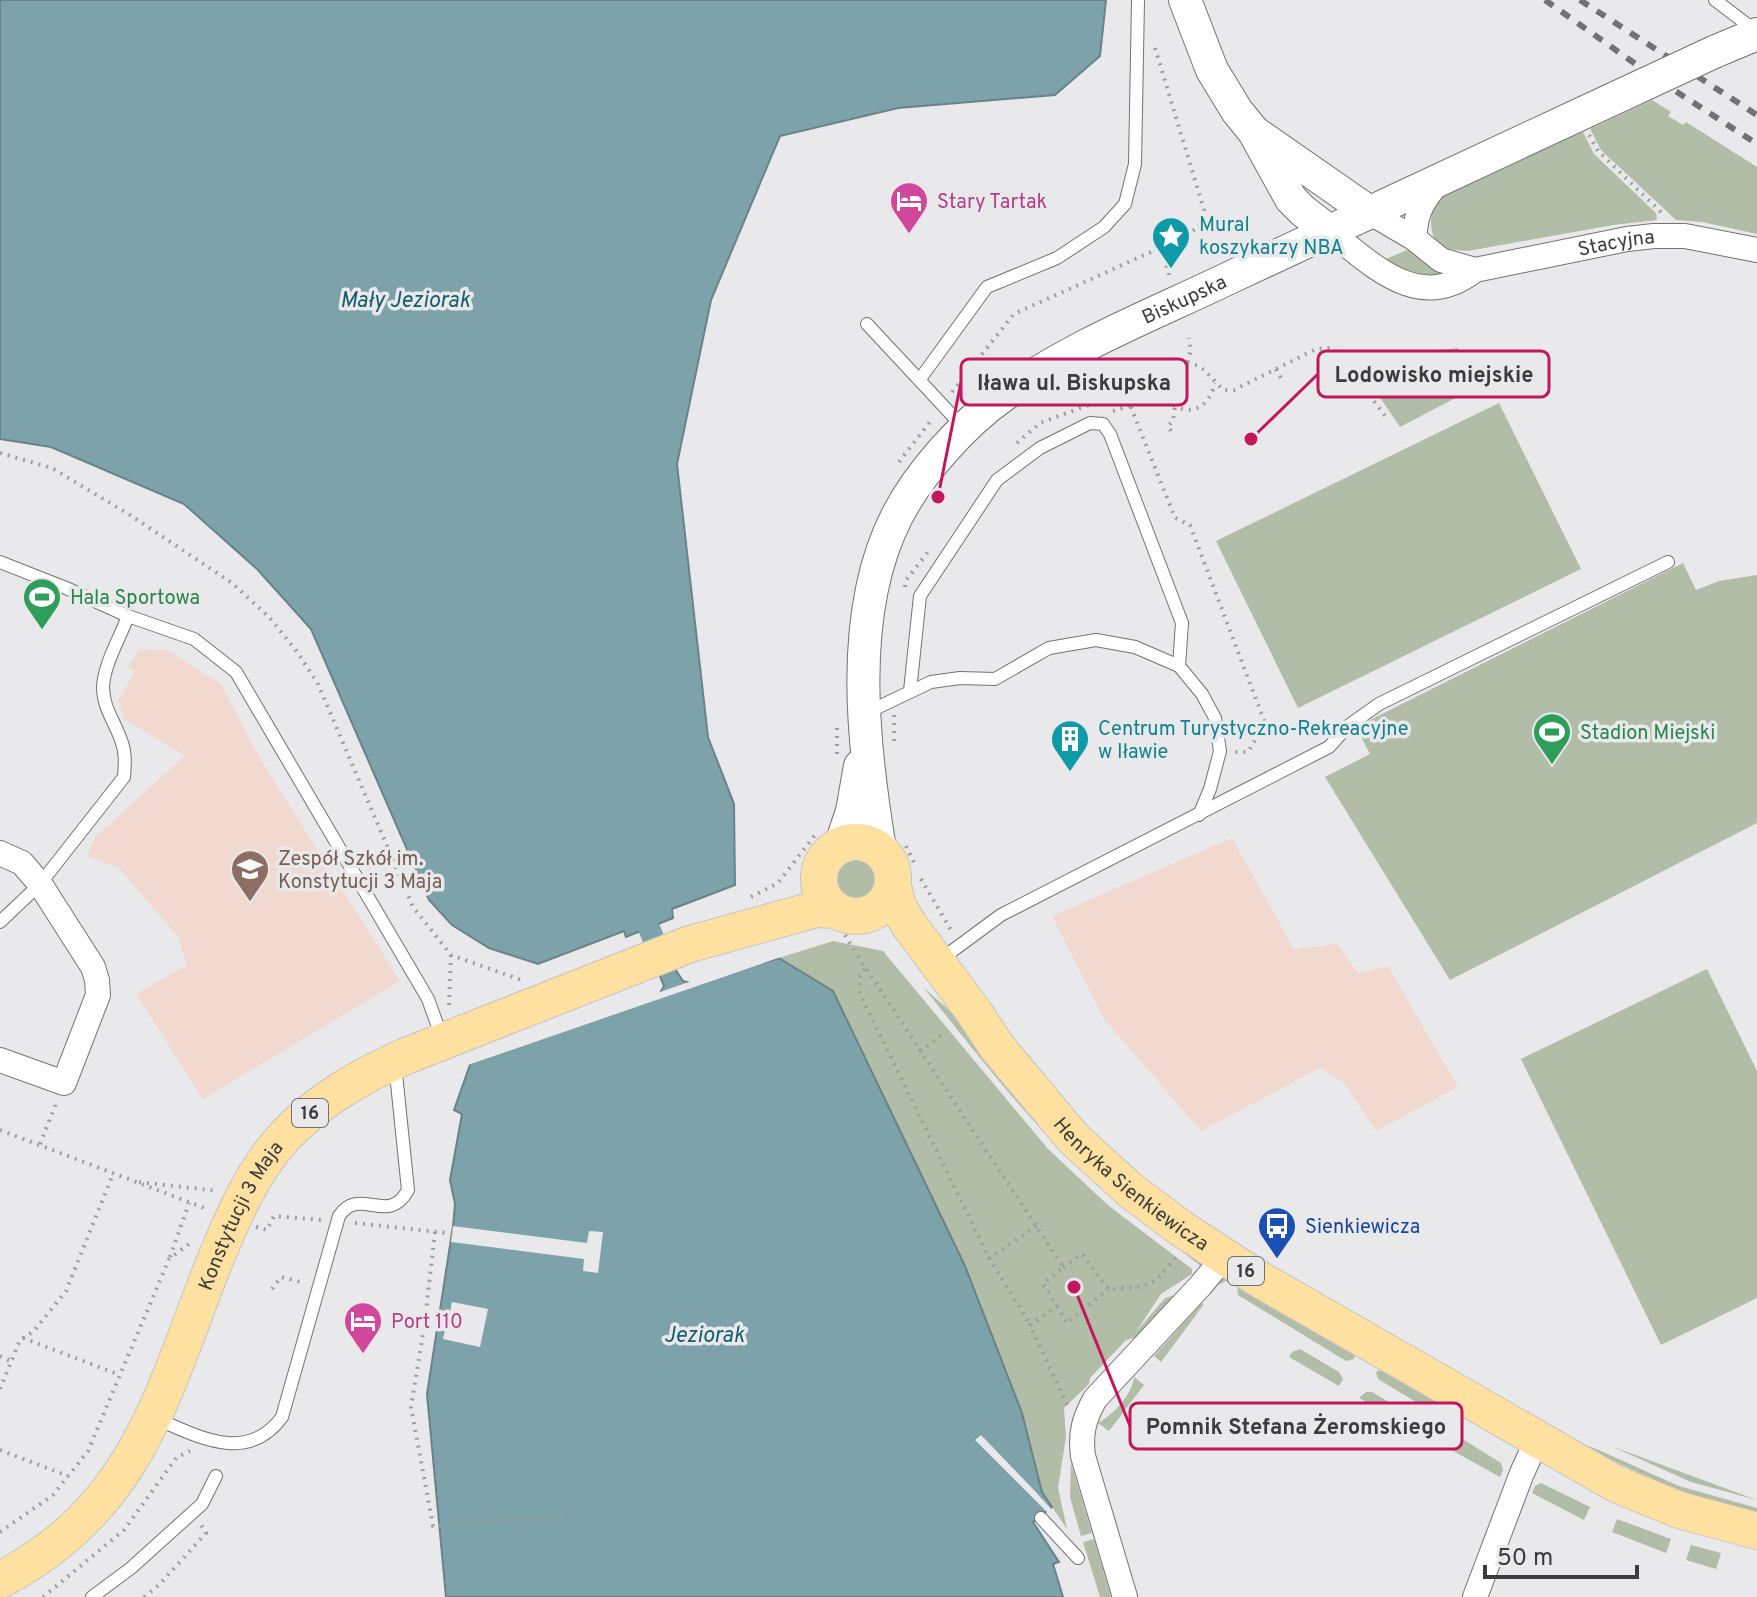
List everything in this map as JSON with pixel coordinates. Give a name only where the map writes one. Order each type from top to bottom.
[{"type":"main road","points":[[892,843],[857,841],[826,849],[821,891],[848,913],[882,906],[893,886]]},
{"type":"main road","name":"16","points":[[892,843],[893,886]]},
{"type":"main road","name":"Konstytucji 3 Maja","points":[[690,944],[804,883],[826,849]]},
{"type":"main road","name":"Henryka Sienkiewicza","points":[[893,886],[898,907],[949,954],[997,1047],[1049,1112],[1101,1165],[1161,1214],[1224,1257],[1375,1347],[1616,1484],[1679,1510],[1757,1531]]},
{"type":"main road","name":"Konstytucji 3 Maja","points":[[0,1580],[42,1555],[87,1518],[107,1496],[154,1418],[225,1237],[260,1168],[283,1138],[320,1104],[369,1072],[395,1061],[446,1025],[632,967],[690,944],[817,909],[848,913]]},
{"type":"main road","name":"Henryka Sienkiewicza","points":[[848,913],[894,939],[965,1021],[997,1047]]},
{"type":"street","points":[[1185,0],[1212,70],[1254,132],[1291,199],[1329,231]]},
{"type":"street","name":"Biskupska","points":[[826,849],[856,791],[865,721],[866,626],[872,582],[884,546],[897,516],[918,483],[965,429],[1002,396],[1061,360],[1329,231],[1443,177],[1586,121],[1714,52],[1757,33]]},
{"type":"street","points":[[1254,132],[1369,212],[1415,239],[1441,260],[1475,270]]},
{"type":"street","points":[[1415,239],[1414,227],[1422,204],[1443,177]]},
{"type":"street","points":[[1271,259],[1284,245],[1288,234],[1292,216],[1291,199]]},
{"type":"street","name":"Stacyjna","points":[[1329,231],[1385,274],[1408,285],[1430,287],[1462,280],[1475,270],[1627,239],[1685,236],[1757,250]]},
{"type":"street","name":"Biskupska","points":[[865,721],[892,843]]},
{"type":"street","points":[[0,853],[22,863],[40,884],[93,967],[98,995],[64,1083],[0,1060]]},
{"type":"street","points":[[1125,1597],[1083,1456],[1081,1432],[1084,1420],[1095,1399],[1224,1257]]},
{"type":"street","points":[[1475,1597],[1538,1438]]},
{"type":"lane","points":[[920,379],[987,287],[1057,258],[1104,227],[1125,204],[1135,164],[1138,0]]},
{"type":"lane","points":[[1715,0],[1757,33]]},
{"type":"lane","points":[[867,324],[965,429]]},
{"type":"lane","points":[[902,695],[920,596],[997,480],[1040,448],[1090,423],[1103,424],[1110,434],[1182,623],[1179,666]]},
{"type":"lane","points":[[0,562],[128,616],[194,639],[236,672],[446,1025]]},
{"type":"lane","points":[[949,954],[1001,915],[1329,747],[1348,726],[1379,704],[1668,562]]},
{"type":"lane","points":[[0,922],[40,884],[124,777],[122,742],[106,710],[103,689],[128,616]]},
{"type":"lane","points":[[865,721],[902,695],[931,682],[995,679],[1049,648],[1096,640],[1135,647],[1179,666],[1202,694],[1215,718],[1220,751],[1199,815]]},
{"type":"lane","points":[[154,1418],[196,1436],[245,1443],[274,1428],[282,1417],[339,1216],[345,1207],[356,1203],[392,1207],[402,1202],[408,1190],[395,1061]]},
{"type":"lane","points":[[92,1597],[131,1568],[202,1504],[216,1476]]},
{"type":"lane","points":[[1041,1518],[1078,1558]]},
{"type":"path","points":[[1152,40],[1204,210],[1198,228],[1162,247],[1169,275]]},
{"type":"path","points":[[1586,121],[1598,151],[1672,224]]},
{"type":"path","points":[[1011,448],[1040,423],[1176,374],[1187,364],[1191,350],[1189,338]]},
{"type":"path","points":[[1187,364],[1196,363],[1224,390],[1234,390],[1316,349],[1328,348],[1336,351],[1345,366],[1357,375],[1386,417]]},
{"type":"path","points":[[1276,369],[1281,378]]},
{"type":"path","points":[[1103,424],[1112,412],[1159,398],[1192,410],[1204,405],[1212,396],[1215,383]]},
{"type":"path","points":[[1125,392],[1175,518],[1190,525],[1265,723],[1248,752],[1220,751]]},
{"type":"path","points":[[1171,431],[1168,426],[1173,421],[1175,406]]},
{"type":"path","points":[[0,453],[52,468],[89,489],[232,583],[269,617],[318,684],[413,907],[451,955],[538,985]]},
{"type":"path","points":[[904,594],[906,580],[931,547]]},
{"type":"path","points":[[894,745],[902,695]]},
{"type":"path","points":[[892,843],[907,850],[935,906],[949,954]]},
{"type":"path","points":[[778,883],[826,849]]},
{"type":"path","points":[[446,1025],[451,955]]},
{"type":"path","points":[[858,956],[1063,1267]]},
{"type":"path","points":[[865,968],[859,979],[860,994],[989,1258],[1030,1325],[1069,1411]]},
{"type":"path","points":[[920,1051],[944,1034]]},
{"type":"path","points":[[40,1144],[64,1083]]},
{"type":"path","points":[[0,1130],[211,1211]]},
{"type":"path","points":[[0,1389],[23,1338],[34,1331],[66,1291],[113,1174]]},
{"type":"path","points":[[130,1182],[228,1192]]},
{"type":"path","points":[[169,1259],[189,1203]]},
{"type":"path","points":[[989,1258],[1037,1226]]},
{"type":"path","points":[[456,1234],[435,1232],[411,1407],[433,1526],[562,1515]]},
{"type":"path","points":[[1108,1289],[1082,1254],[1043,1284],[1067,1323],[1108,1289],[1148,1287],[1161,1277],[1171,1263]]},
{"type":"path","points":[[272,1289],[281,1277],[319,1286]]},
{"type":"path","points":[[1030,1325],[1057,1306]]},
{"type":"path","points":[[23,1338],[120,1375]]},
{"type":"path","points":[[0,1356],[13,1362]]},
{"type":"path","points":[[0,1450],[68,1476]]},
{"type":"path","points":[[144,1597],[159,1585],[206,1533],[191,1514]]},
{"type":"shaded area","name":"Zespół Szkół im. Konstytucji 3 Maja","points":[[140,649],[167,650],[221,684],[259,757],[400,981],[203,1099],[136,994],[187,965],[178,937],[119,868],[87,856],[96,836],[185,756],[124,719],[118,700],[135,672],[128,667]]},
{"type":"shaded area","points":[[1232,838],[1294,949],[1337,944],[1358,973],[1388,966],[1458,1087],[1376,1131],[1344,1083],[1320,1068],[1201,1131],[1104,1019],[1052,916]]},
{"type":"green space","points":[[1652,100],[1671,112],[1668,116],[1683,125],[1686,122],[1757,167],[1757,234],[1702,222],[1676,220],[1601,150],[1590,129]]},
{"type":"green space","points":[[1583,132],[1594,154],[1656,213],[1657,220],[1468,251],[1446,249],[1434,238],[1432,215],[1445,195]]},
{"type":"green space","points":[[1410,249],[1456,273],[1419,278],[1383,260]]},
{"type":"green space","points":[[1458,348],[1459,375],[1465,393],[1400,427],[1354,359]]},
{"type":"green space","points":[[1499,403],[1581,569],[1298,708],[1216,541]]},
{"type":"green space","name":"Stadion Miejski","points":[[1683,563],[1696,590],[1719,581],[1757,575],[1757,823],[1450,980],[1325,777],[1370,754],[1356,727]]},
{"type":"green space","points":[[856,853],[874,860],[881,878],[874,896],[856,903],[838,896],[831,878],[838,860]]},
{"type":"green space","points":[[833,941],[883,951],[1048,1149],[1109,1206],[1192,1269],[1192,1274],[1161,1294],[1136,1332],[1165,1298],[1181,1293],[1143,1336],[1126,1340],[1064,1408],[1066,1437],[1058,1488],[1067,1529],[1042,1492],[1022,1413],[965,1266],[833,991],[779,958]]},
{"type":"green space","points":[[1707,969],[1757,1071],[1757,1298],[1661,1345],[1521,1059]]},
{"type":"green space","points":[[924,988],[949,1010],[991,1059],[1202,1261],[1202,1267],[1107,1193],[1056,1145],[998,1080]]},
{"type":"green space","points":[[1225,1278],[1355,1353],[1354,1359],[1346,1361],[1238,1295],[1237,1285],[1226,1281],[1218,1285],[1216,1282]]},
{"type":"green space","points":[[1204,1304],[1161,1362],[1154,1356]]},
{"type":"green space","points":[[1300,1349],[1339,1372],[1343,1379],[1339,1386],[1289,1357]]},
{"type":"green space","points":[[1385,1368],[1435,1398],[1437,1405],[1434,1413],[1378,1379],[1376,1372]]},
{"type":"green space","points":[[1134,1377],[1144,1385],[1109,1431],[1098,1423],[1121,1403],[1130,1391]]},
{"type":"green space","points":[[1366,1392],[1372,1392],[1423,1422],[1427,1426],[1425,1435],[1359,1398]]},
{"type":"green space","points":[[1456,1435],[1501,1463],[1503,1470],[1500,1477],[1448,1448]]},
{"type":"green space","points":[[1581,1444],[1679,1486],[1757,1508],[1757,1512],[1688,1493]]},
{"type":"green space","points":[[1611,1446],[1757,1500],[1691,1482]]},
{"type":"green space","points":[[1071,1463],[1092,1533],[1081,1536],[1070,1497]]},
{"type":"green space","points":[[1541,1483],[1590,1507],[1584,1520],[1532,1493],[1535,1486]]},
{"type":"green space","points":[[1617,1519],[1671,1539],[1666,1553],[1612,1532]]},
{"type":"green space","points":[[1094,1539],[1111,1597],[1100,1597],[1083,1542]]},
{"type":"green space","points":[[1691,1545],[1721,1553],[1716,1569],[1686,1560]]},
{"type":"water","name":"Mały Jeziorak","points":[[0,0],[1106,0],[1100,56],[1055,95],[898,108],[780,136],[711,300],[677,464],[708,737],[734,804],[735,885],[672,909],[673,918],[626,937],[624,931],[538,964],[489,948],[452,925],[429,900],[311,629],[257,569],[184,504],[51,447],[0,439]]},
{"type":"water","name":"Jeziorak","points":[[779,958],[833,991],[965,1266],[1022,1413],[1042,1492],[1052,1507],[1033,1522],[1059,1562],[1053,1564],[1063,1597],[446,1597],[427,1394],[453,1226],[455,1204],[450,1180],[462,1114],[454,1110],[471,1062],[657,998],[664,986],[659,974],[675,969],[683,981],[694,984]]},
{"type":"pier","points":[[779,954],[784,956],[465,1066],[469,1058]]},
{"type":"pier","points":[[453,1226],[587,1243],[589,1231],[603,1232],[598,1273],[583,1271],[584,1259],[451,1242]]},
{"type":"pier","points":[[452,1302],[488,1309],[480,1347],[443,1339],[446,1325],[438,1323],[440,1314],[449,1316]]},
{"type":"pier","points":[[981,1435],[1053,1511],[1049,1514],[975,1440]]},
{"type":"waterway","points":[[649,928],[665,966]]},
{"type":"railway","points":[[1545,0],[1654,77],[1757,144]]},
{"type":"railway","points":[[1580,0],[1757,115]]},
{"type":"place","name":"Stary Tartak","points":[[909,235]]},
{"type":"place","name":"Mural koszykarzy NBA","points":[[1171,270]]},
{"type":"place","name":"Lodowisko miejskie","points":[[1251,439]]},
{"type":"place","name":"Iława ul. Biskupska","points":[[938,497]]},
{"type":"place","name":"Hala Sportowa","points":[[42,631]]},
{"type":"place","name":"Stadion Miejski","points":[[1552,766]]},
{"type":"place","name":"Centrum Turystyczno-Rekreacyjne w Iławie","points":[[1070,773]]},
{"type":"place","name":"Zespół Szkół im. Konstytucji 3 Maja","points":[[250,903]]},
{"type":"place","name":"Sienkiewicza","points":[[1277,1260]]},
{"type":"place","name":"Pomnik Stefana Żeromskiego","points":[[1074,1287]]},
{"type":"place","name":"Port 110","points":[[363,1355]]}]
